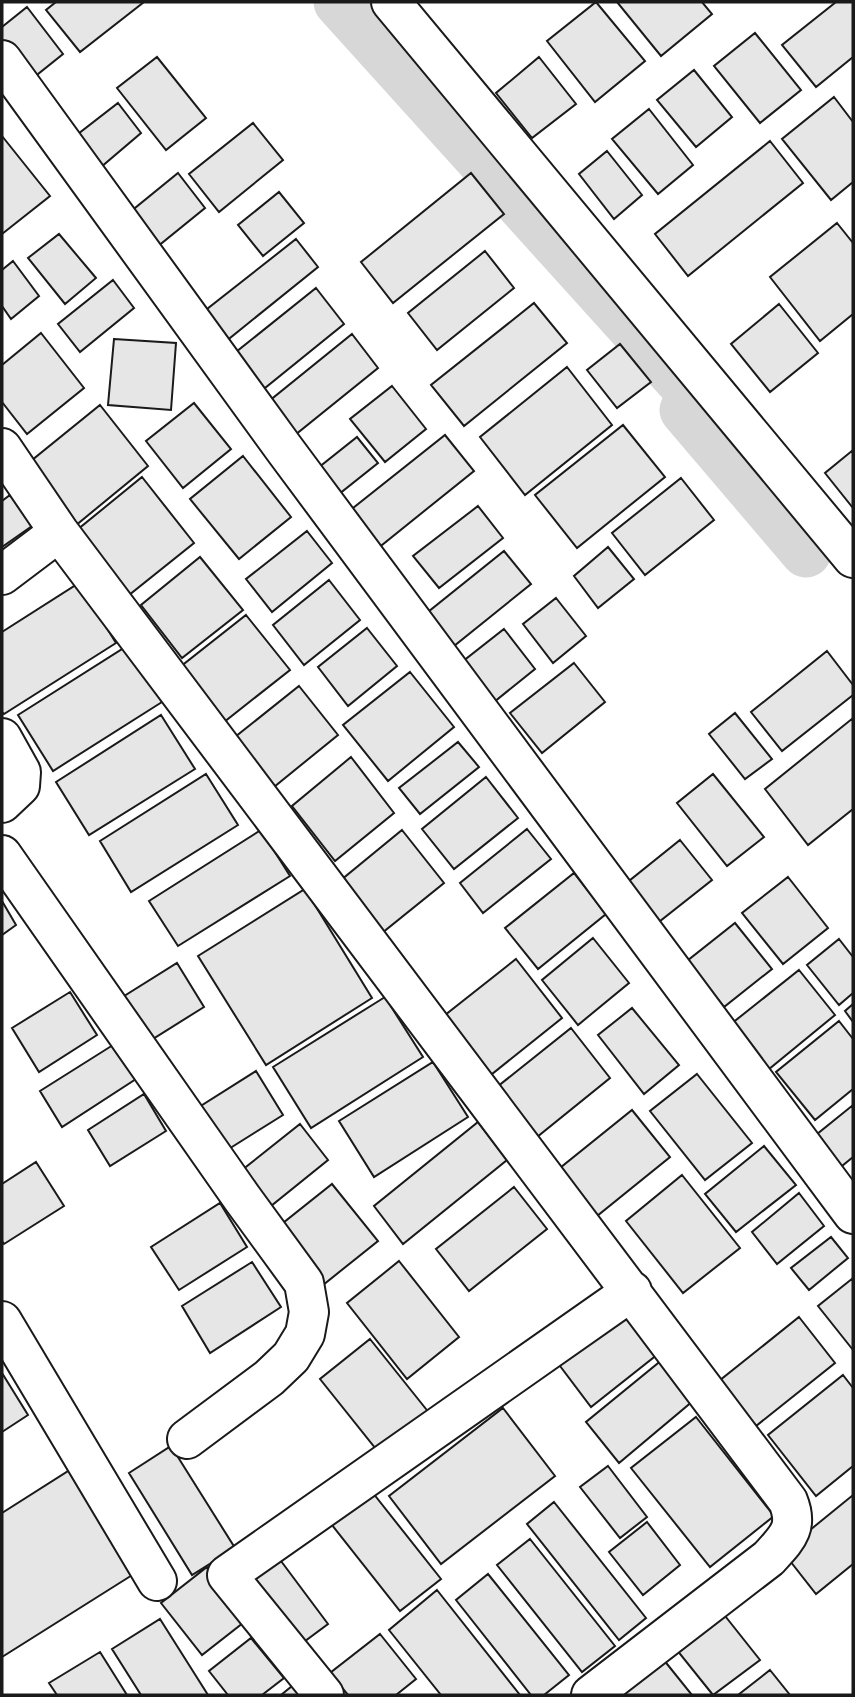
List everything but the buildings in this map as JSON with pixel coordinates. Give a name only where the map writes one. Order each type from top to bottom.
[{"type":"street","points":[[391,2],[853,558]]},
{"type":"street","points":[[2,60],[285,450],[853,1214]]},
{"type":"street","points":[[2,448],[59,532],[779,1486],[793,1514],[787,1539],[769,1558],[590,1695]]},
{"type":"street","points":[[2,575],[59,532]]},
{"type":"street","points":[[2,738],[21,772],[20,786],[2,803]]},
{"type":"street","points":[[2,855],[304,1283],[309,1312],[305,1334],[291,1357],[269,1378],[187,1438]]},
{"type":"street","points":[[324,1695],[227,1575],[632,1291]]},
{"type":"street","points":[[2,1321],[157,1581]]},
{"type":"waterway","points":[[339,2],[723,427]]},
{"type":"waterway","points":[[685,410],[806,552]]}]
